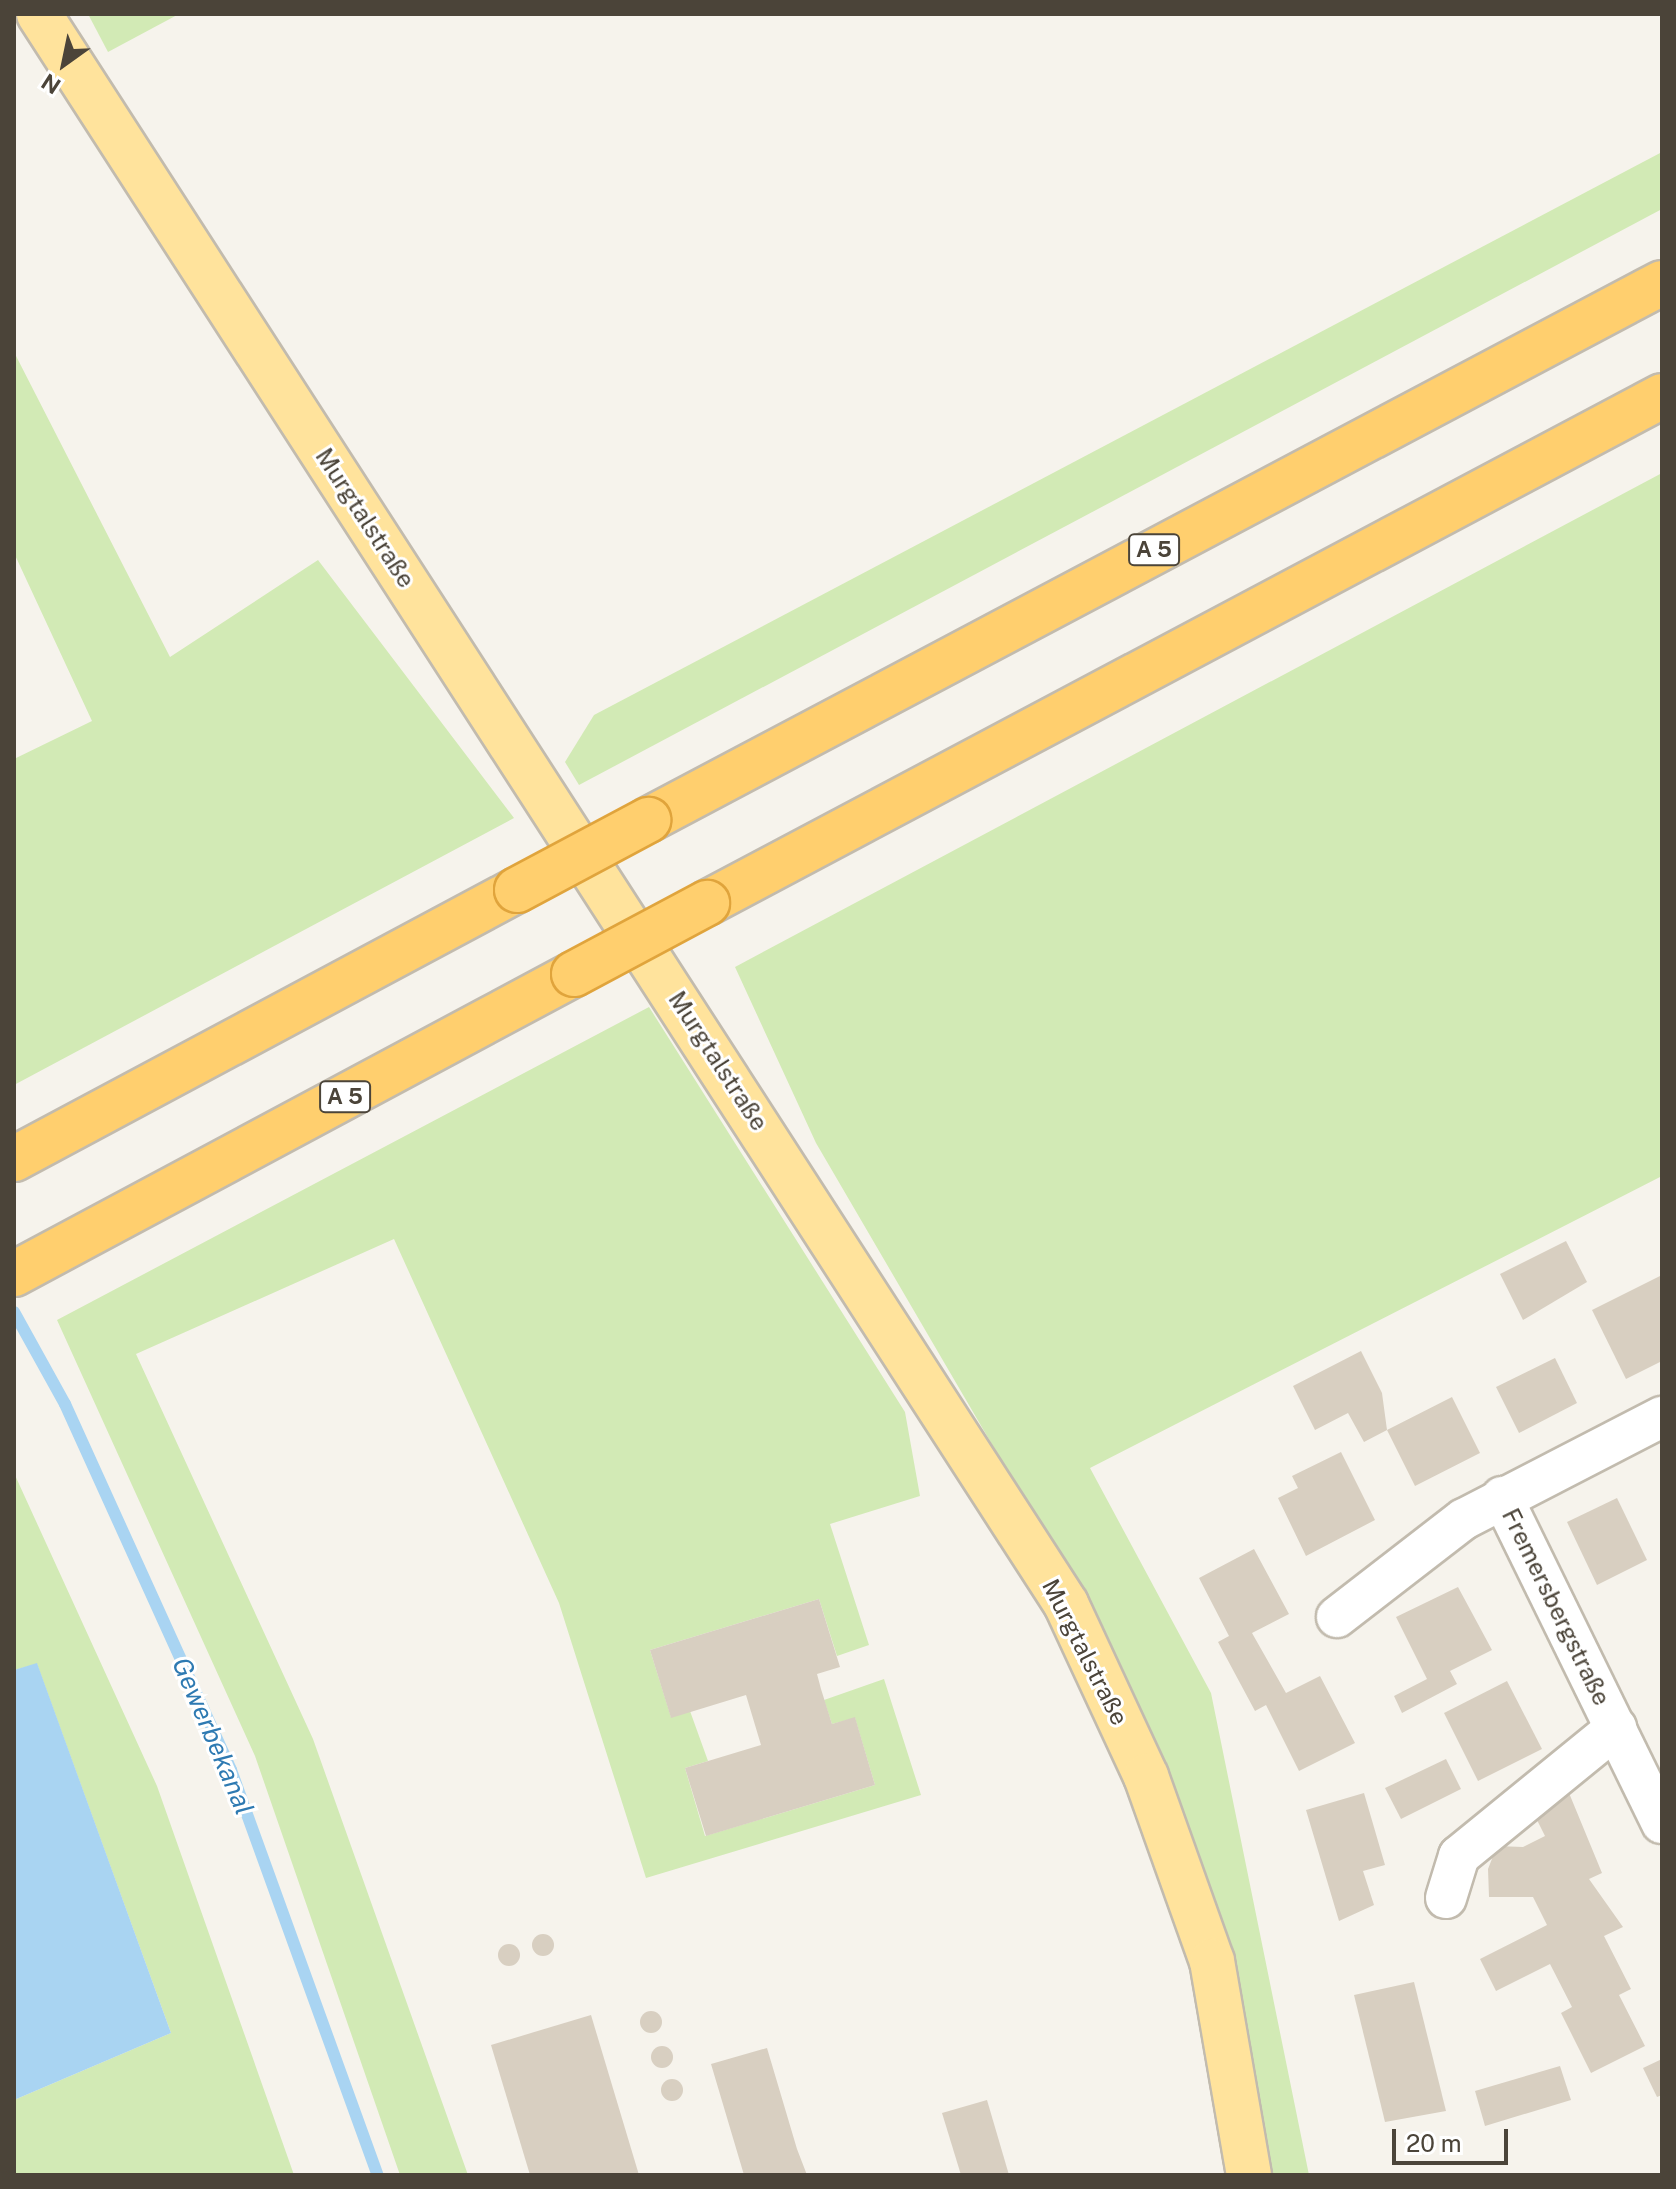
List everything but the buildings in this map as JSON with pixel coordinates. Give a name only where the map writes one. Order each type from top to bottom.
[{"type":"highway","name":"A 5","points":[[14,1159],[1662,283]]},
{"type":"highway","name":"A 5","points":[[14,1274],[1662,396]]},
{"type":"main road","name":"Murgtalstraße","points":[[39,14],[1066,1604],[1146,1776],[1212,1961],[1249,2175]]},
{"type":"street","points":[[1502,1497],[1662,1417]]},
{"type":"street","name":"Fremersbergstraße","points":[[1337,1617],[1411,1554],[1502,1497],[1662,1823]]},
{"type":"street","name":"Fremersbergstraße","points":[[1446,1898],[1459,1856],[1616,1728]]},
{"type":"green space","points":[[88,14],[179,14],[108,52]]},
{"type":"green space","points":[[1662,152],[1662,209],[579,785],[565,762],[594,715]]},
{"type":"green space","points":[[14,352],[170,657],[318,560],[514,818],[14,1085],[14,759],[92,721],[14,553]]},
{"type":"green space","points":[[1662,473],[1662,1176],[1090,1468],[1211,1693],[1309,2175],[1269,2175],[1105,1638],[816,1143],[735,967]]},
{"type":"green space","points":[[649,1007],[905,1412],[920,1496],[830,1524],[869,1645],[837,1656],[819,1599],[650,1650],[671,1717],[690,1711],[708,1761],[685,1768],[705,1836],[875,1785],[855,1718],[832,1724],[824,1700],[884,1679],[921,1795],[646,1878],[559,1603],[394,1239],[136,1354],[313,1739],[468,2175],[400,2175],[255,1756],[57,1320]]},
{"type":"green space","points":[[14,1473],[157,1786],[294,2175],[14,2175],[14,2100],[171,2033],[37,1664],[14,1670]]},
{"type":"water","points":[[37,1663],[171,2033],[14,2100],[14,1670]]},
{"type":"waterway","name":"Gewerbekanal","points":[[14,1312],[65,1404],[231,1770],[378,2175]]}]
